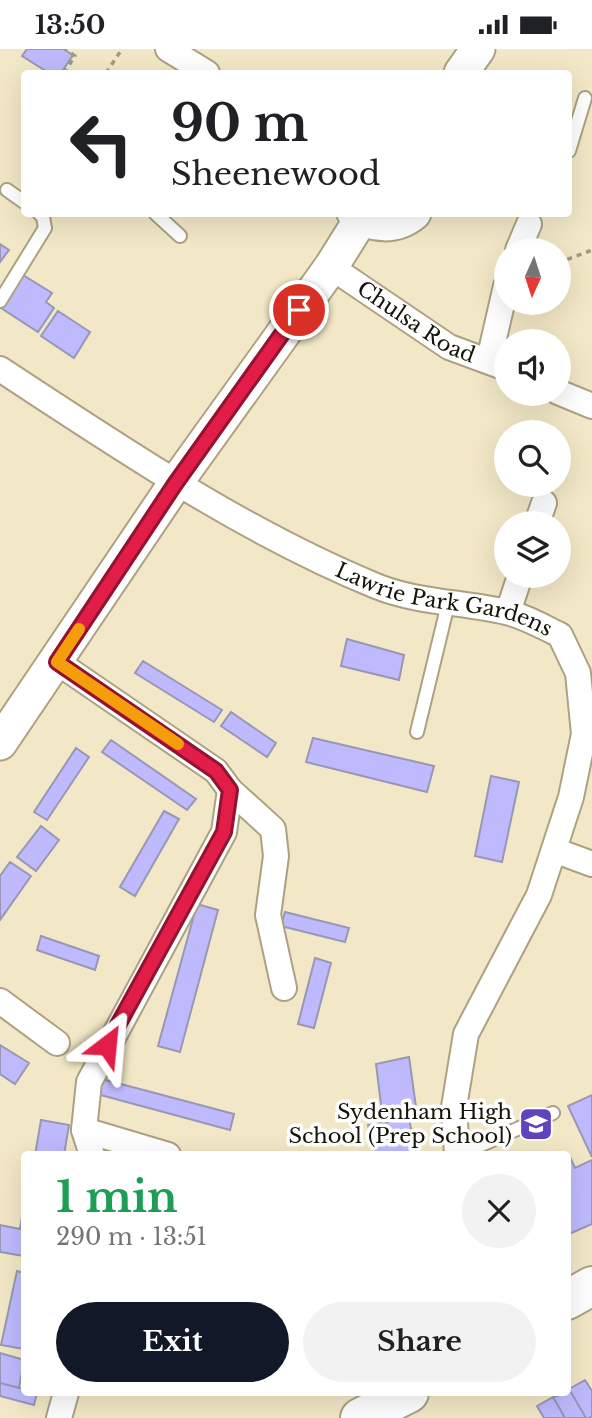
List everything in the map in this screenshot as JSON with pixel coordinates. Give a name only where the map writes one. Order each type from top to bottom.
[{"type":"main road","points":[[571,1298],[592,1286]]},
{"type":"main road","points":[[360,1418],[403,1396]]},
{"type":"street","points":[[168,49],[202,70]]},
{"type":"street","points":[[463,70],[478,49]]},
{"type":"street","points":[[0,743],[175,484],[331,267],[356,217]]},
{"type":"street","points":[[360,217],[386,225],[407,217]]},
{"type":"street","points":[[523,238],[532,219]]},
{"type":"street","name":"Chulsa Road","points":[[331,267],[449,347],[494,363]]},
{"type":"street","name":"Lawrie Park Gardens","points":[[0,369],[175,484],[326,564],[380,588],[448,604],[508,612],[560,635],[578,673],[584,734],[570,797],[540,895],[466,1034],[454,1107],[458,1151]]},
{"type":"street","points":[[571,397],[592,406]]},
{"type":"street","points":[[508,612],[516,588]]},
{"type":"street","points":[[57,662],[216,771],[230,790],[273,829],[276,856],[268,915],[284,988]]},
{"type":"street","points":[[91,1151],[84,1130],[89,1082],[94,1069],[224,832],[230,790]]},
{"type":"street","points":[[554,850],[592,864]]},
{"type":"street","points":[[0,1001],[57,1043]]},
{"type":"street","points":[[84,1130],[155,1151]]},
{"type":"street","points":[[59,1418],[65,1396]]},
{"type":"lane","points":[[572,141],[585,98]]},
{"type":"lane","points":[[7,190],[21,200]]},
{"type":"lane","points":[[0,300],[45,227],[43,217]]},
{"type":"lane","points":[[159,217],[180,236]]},
{"type":"lane","points":[[417,732],[448,604]]},
{"type":"lane","points":[[467,1151],[553,1113]]},
{"type":"path","points":[[65,49],[75,56],[66,70]]},
{"type":"path","points":[[108,70],[122,49]]},
{"type":"path","points":[[571,258],[592,250]]},
{"type":"building","points":[[27,49],[63,49],[73,55],[63,70],[44,70],[22,56]]},
{"type":"building","points":[[0,244],[9,250],[0,262]]},
{"type":"building","points":[[23,275],[52,293],[46,302],[54,308],[38,332],[1,308]]},
{"type":"building","points":[[58,311],[90,332],[74,358],[41,336]]},
{"type":"building","points":[[347,639],[404,655],[399,680],[341,666]]},
{"type":"building","points":[[143,661],[222,710],[214,722],[135,673]]},
{"type":"building","points":[[231,712],[276,743],[267,757],[221,726]]},
{"type":"building","points":[[313,738],[434,766],[427,792],[306,762]]},
{"type":"building","points":[[111,740],[196,799],[187,810],[102,752]]},
{"type":"building","points":[[76,748],[89,757],[47,820],[34,812]]},
{"type":"building","points":[[491,776],[519,782],[502,862],[475,856]]},
{"type":"building","points":[[164,811],[179,819],[135,896],[120,887]]},
{"type":"building","points":[[41,826],[59,840],[36,871],[17,857]]},
{"type":"building","points":[[10,862],[31,876],[0,920],[0,876]]},
{"type":"building","points":[[197,904],[218,910],[180,1052],[158,1046]]},
{"type":"building","points":[[285,912],[349,928],[345,942],[281,926]]},
{"type":"building","points":[[41,936],[99,956],[95,970],[37,950]]},
{"type":"building","points":[[315,958],[331,963],[314,1028],[298,1024]]},
{"type":"building","points":[[0,1045],[29,1063],[15,1084],[0,1074]]},
{"type":"building","points":[[409,1057],[417,1114],[383,1120],[376,1064]]},
{"type":"building","points":[[102,1079],[234,1114],[230,1130],[97,1094]]},
{"type":"building","points":[[592,1095],[592,1157],[568,1106]]},
{"type":"building","points":[[409,1119],[416,1151],[375,1151],[368,1125]]},
{"type":"building","points":[[41,1120],[69,1125],[65,1151],[36,1151]]},
{"type":"building","points":[[571,1159],[575,1168],[592,1160],[592,1224],[571,1233]]},
{"type":"building","points":[[21,1223],[21,1256],[0,1252],[0,1225],[20,1229]]},
{"type":"building","points":[[17,1271],[21,1272],[21,1348],[1,1345]]},
{"type":"building","points":[[0,1353],[21,1359],[19,1388],[0,1383]]},
{"type":"building","points":[[585,1380],[592,1391],[592,1416],[586,1418],[571,1388]]},
{"type":"building","points":[[0,1383],[21,1388],[21,1396],[36,1396],[34,1405],[0,1396]]},
{"type":"building","points":[[571,1392],[586,1418],[565,1418],[553,1397],[571,1396]]},
{"type":"building","points":[[553,1397],[565,1418],[544,1418],[537,1406]]},
{"type":"slow traffic","points":[[79,629],[57,662],[178,744]]},
{"type":"place","name":"Sydenham High School (Prep School)","points":[[536,1124]]},
{"type":"route","points":[[107,1045],[224,832],[230,790],[216,771],[57,662],[175,484],[299,310]]}]
